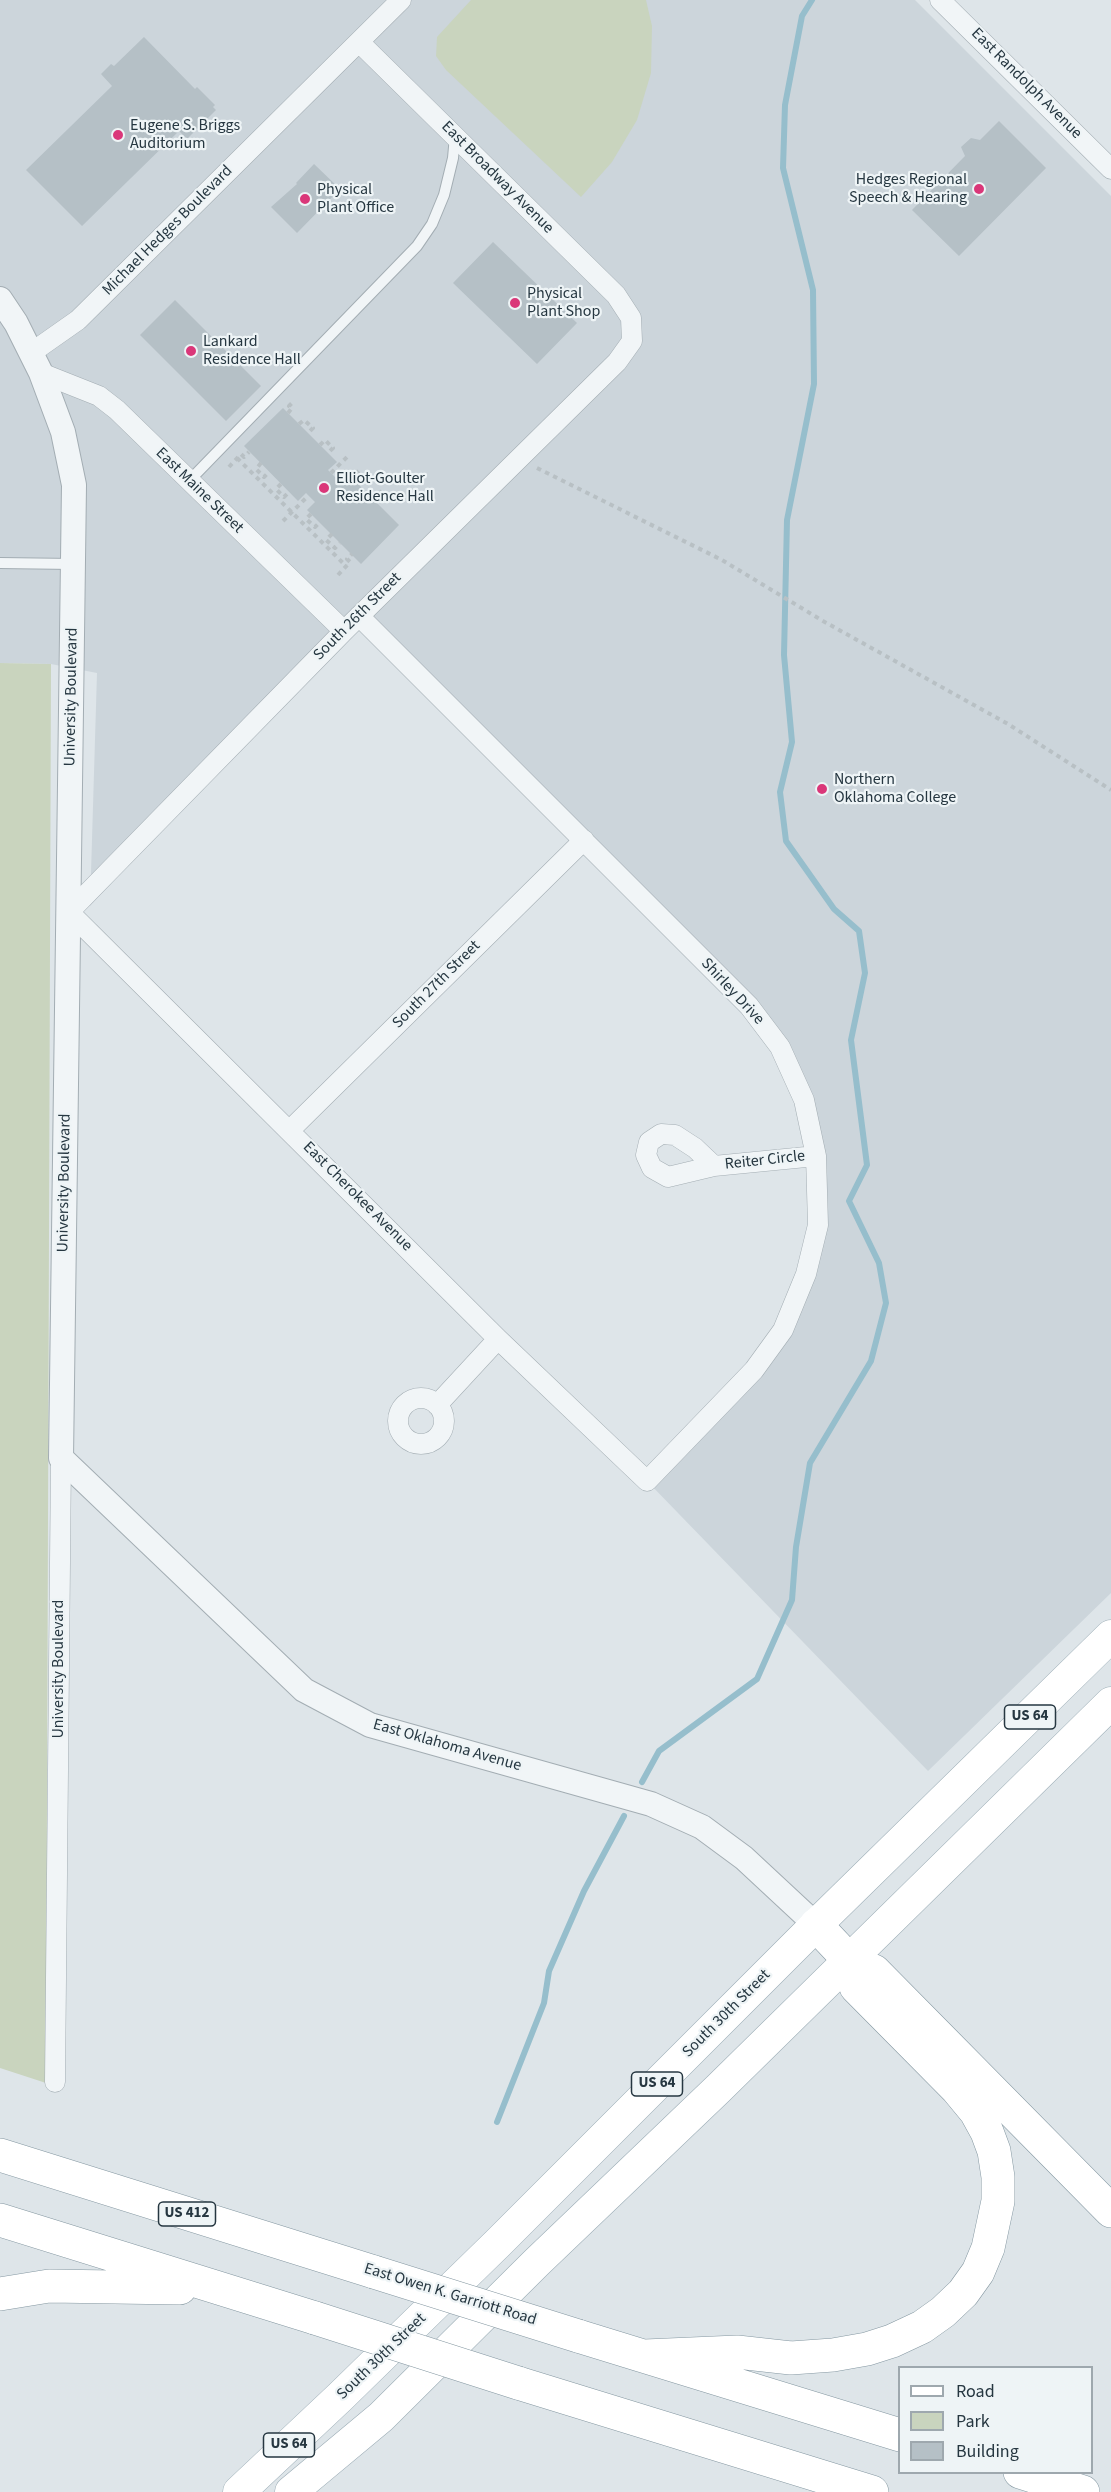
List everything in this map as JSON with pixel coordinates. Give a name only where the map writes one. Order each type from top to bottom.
[{"type":"highway","points":[[816,1925],[849,1960],[874,1971],[1111,2211]]},
{"type":"highway","points":[[645,2356],[737,2352],[791,2358],[833,2355],[867,2349],[892,2341],[922,2327],[943,2312],[963,2293],[978,2272],[988,2248],[998,2201],[998,2177],[994,2151],[987,2132],[976,2112],[957,2089],[856,1987],[849,1960]]},
{"type":"highway","name":"East Owen K. Garriott Road","points":[[0,2155],[898,2434]]},
{"type":"highway","points":[[0,2220],[872,2492]]},
{"type":"highway","points":[[0,2294],[49,2286],[223,2290]]},
{"type":"highway","points":[[1026,2474],[1083,2492]]},
{"type":"main road","name":"South 30th Street","points":[[239,2492],[490,2251],[816,1925],[1111,1636]]},
{"type":"main road","name":"US 64","points":[[849,1960],[1111,1703]]},
{"type":"main road","points":[[291,2492],[381,2417],[849,1960]]},
{"type":"street","name":"Michael Hedges Boulevard","points":[[36,363],[402,0]]},
{"type":"street","name":"East Randolph Avenue","points":[[940,0],[1111,169]]},
{"type":"street","name":"East Broadway Avenue","points":[[359,42],[616,295],[631,318]]},
{"type":"street","name":"University Boulevard","points":[[0,299],[36,363],[63,432],[74,485],[61,1458],[56,2082]]},
{"type":"street","name":"South 26th Street","points":[[69,912],[344,631],[617,362],[632,341],[631,318]]},
{"type":"street","name":"East Maine Street","points":[[36,363],[99,396],[344,631]]},
{"type":"street","points":[[359,616],[584,840]]},
{"type":"street","name":"South 27th Street","points":[[290,1130],[584,840]]},
{"type":"street","name":"Shirley Drive","points":[[584,840],[749,1006],[780,1047],[804,1100],[816,1156],[818,1225],[806,1274],[783,1330],[754,1370],[647,1481]]},
{"type":"street","name":"East Cherokee Avenue","points":[[69,912],[498,1339],[647,1481]]},
{"type":"street","name":"Reiter Circle","points":[[714,1166],[816,1156]]},
{"type":"street","points":[[437,1405],[498,1339]]},
{"type":"street","name":"East Oklahoma Avenue","points":[[61,1458],[304,1690],[370,1725],[651,1804],[702,1827],[744,1858],[816,1925]]},
{"type":"lane","points":[[189,481],[417,246],[432,224],[444,195],[453,158],[455,136]]},
{"type":"lane","points":[[0,563],[73,564]]},
{"type":"path","points":[[288,413],[292,408],[289,406],[294,401]]},
{"type":"path","points":[[299,424],[304,420],[310,422],[313,428],[308,433]]},
{"type":"path","points":[[320,445],[325,440],[331,442],[333,448],[328,453]]},
{"type":"path","points":[[228,467],[241,454],[244,457],[249,452]]},
{"type":"path","points":[[332,473],[349,455]]},
{"type":"path","points":[[237,458],[291,513],[309,525],[346,566]]},
{"type":"path","points":[[518,459],[677,536],[763,583],[823,621],[1008,724],[1111,790]]},
{"type":"path","points":[[261,464],[255,469],[264,477],[269,472]]},
{"type":"path","points":[[349,475],[355,470],[363,478],[358,484]]},
{"type":"path","points":[[359,474],[363,470]]},
{"type":"path","points":[[256,477],[261,473]]},
{"type":"path","points":[[281,484],[276,489],[284,497],[290,492]]},
{"type":"path","points":[[379,494],[383,490]]},
{"type":"path","points":[[370,496],[375,491],[379,494],[383,499],[378,504]]},
{"type":"path","points":[[276,497],[280,493]]},
{"type":"path","points":[[283,521],[308,496]]},
{"type":"path","points":[[311,514],[306,519],[309,525],[315,527],[320,522]]},
{"type":"path","points":[[328,545],[326,540],[332,534]]},
{"type":"path","points":[[328,545],[335,548],[340,543]]},
{"type":"path","points":[[338,574],[350,562],[347,559],[352,554]]},
{"type":"shaded area","name":"Northern Oklahoma College","points":[[0,0],[915,0],[1111,196],[1111,1593],[928,1771],[647,1481],[754,1370],[806,1274],[816,1156],[780,1047],[360,616],[90,906],[97,673],[51,664],[0,663]]},
{"type":"green space","points":[[471,0],[646,0],[652,26],[651,73],[637,120],[612,162],[581,197],[446,70],[436,56],[437,37]]},
{"type":"green space","points":[[0,663],[51,664],[46,2083],[0,2068]]},
{"type":"building","name":"Eugene S. Briggs Auditorium","points":[[144,37],[195,89],[197,87],[215,105],[213,107],[216,110],[187,139],[179,131],[82,226],[26,170],[112,86],[101,74],[111,64],[114,66]]},
{"type":"building","name":"Hedges Regional Speech & Hearing","points":[[999,121],[1046,168],[959,256],[912,210],[965,156],[961,147],[971,138],[980,140]]},
{"type":"building","name":"Physical Plant Office","points":[[314,164],[340,189],[297,233],[271,207],[297,184]]},
{"type":"building","name":"Physical Plant Shop","points":[[493,242],[577,323],[537,364],[453,283]]},
{"type":"building","name":"Lankard Residence Hall","points":[[175,300],[261,386],[226,421],[140,335]]},
{"type":"building","name":"Elliot-Goulter Residence Hall","points":[[283,408],[337,462],[328,470],[338,480],[346,472],[399,525],[361,564],[307,510],[315,502],[306,493],[298,501],[244,446]]},
{"type":"waterway","points":[[642,1782],[659,1751],[757,1679],[792,1600],[796,1547],[810,1463],[871,1361],[886,1303],[879,1263],[849,1201],[867,1165],[851,1040],[865,973],[859,931],[834,909],[786,841],[780,792],[792,742],[784,655],[787,520],[814,384],[813,290],[783,168],[785,105],[802,16],[812,0]]},
{"type":"waterway","points":[[497,2122],[544,2003],[549,1971],[584,1891],[624,1816]]},
{"type":"place","name":"Eugene S. Briggs Auditorium","points":[[118,135]]},
{"type":"place","name":"Hedges Regional Speech & Hearing","points":[[979,189]]},
{"type":"place","name":"Physical Plant Office","points":[[305,199]]},
{"type":"place","name":"Physical Plant Shop","points":[[515,303]]},
{"type":"place","name":"Lankard Residence Hall","points":[[191,351]]},
{"type":"place","name":"Elliot-Goulter Residence Hall","points":[[324,488]]},
{"type":"place","name":"Northern Oklahoma College","points":[[822,789]]}]
